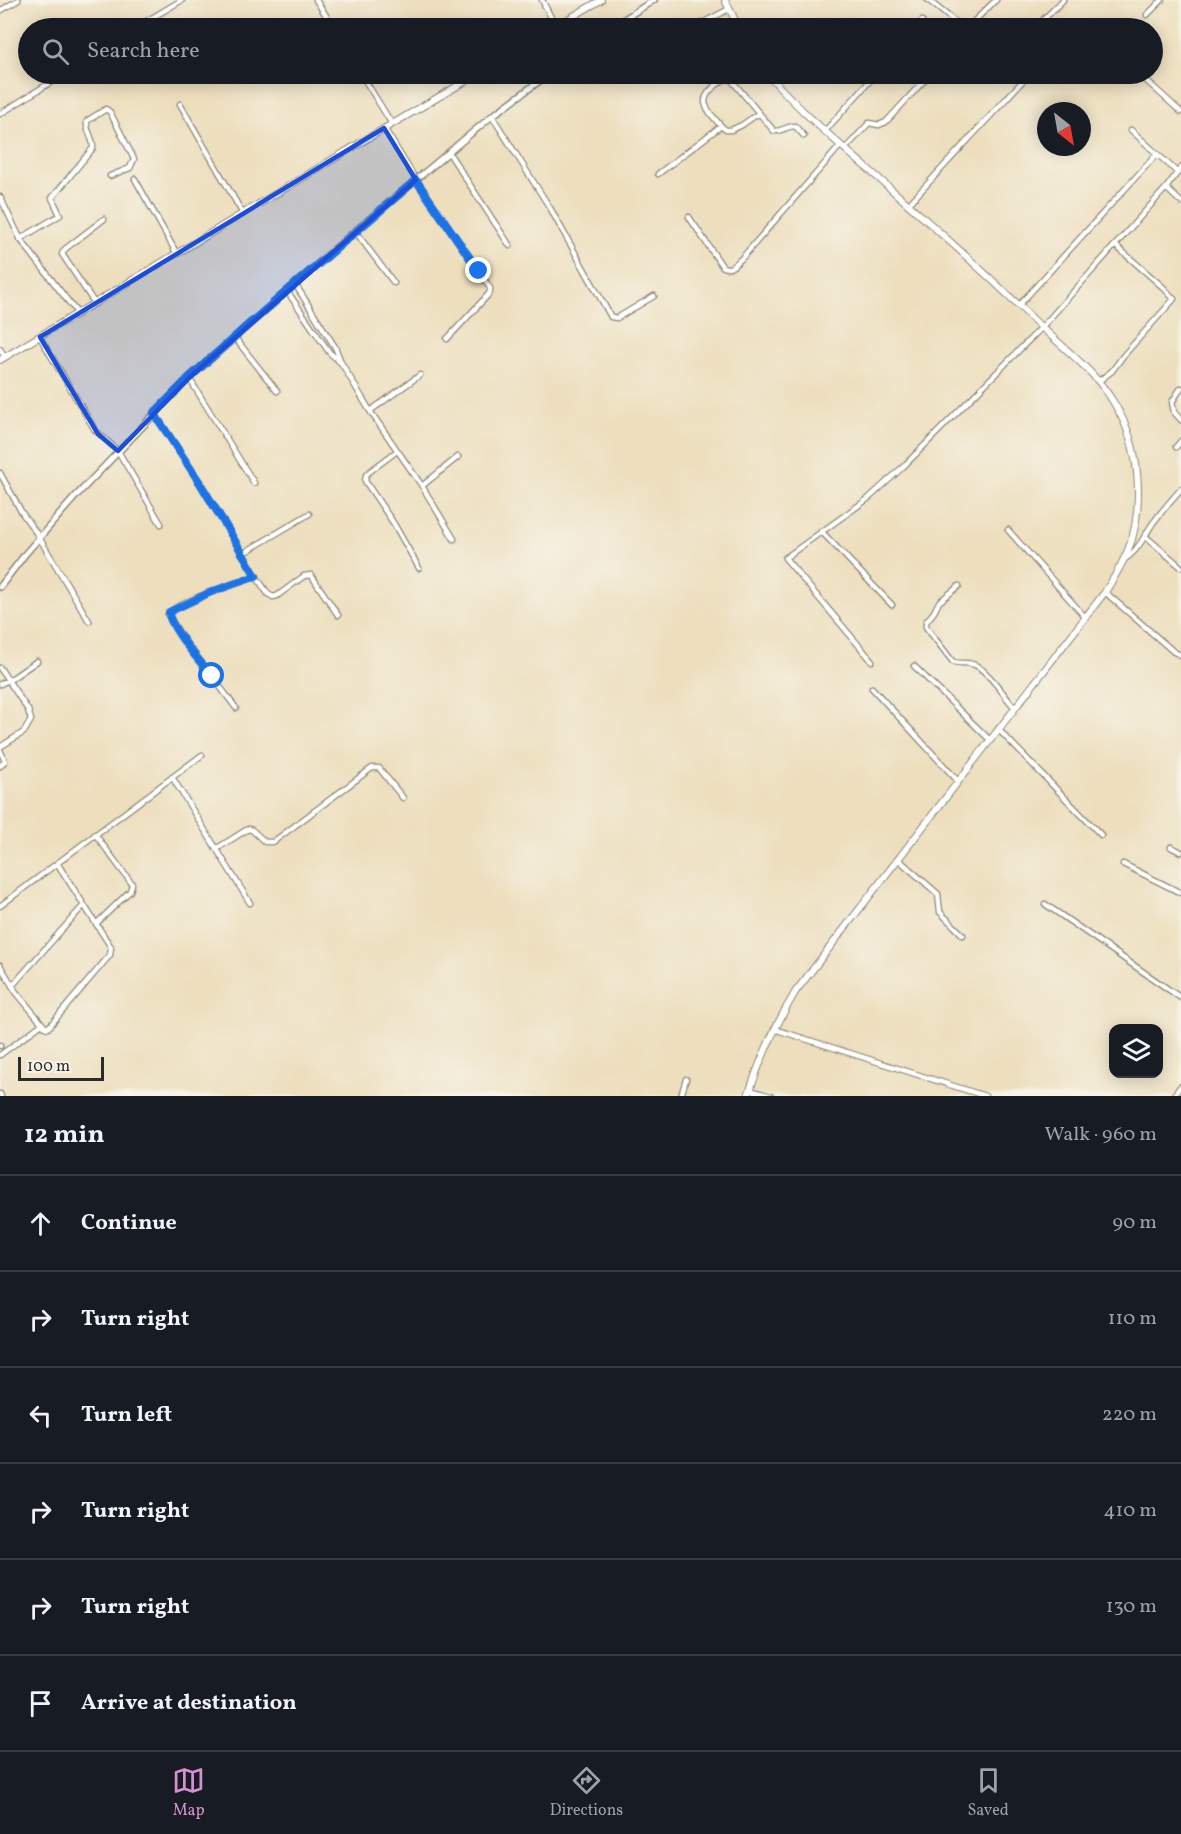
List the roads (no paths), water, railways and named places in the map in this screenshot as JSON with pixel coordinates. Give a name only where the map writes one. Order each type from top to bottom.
[{"type":"main road","points":[[571,18],[601,0]]},
{"type":"main road","points":[[725,0],[734,18]]},
{"type":"main road","points":[[749,1093],[774,1029],[796,991],[1105,592],[1124,560],[1132,539],[1138,501],[1137,475],[1126,427],[1119,410],[1099,381],[1002,287],[825,131],[778,84]]},
{"type":"main road","points":[[3,359],[458,85]]},
{"type":"street","points":[[0,11],[18,0]]},
{"type":"street","points":[[152,18],[182,0]]},
{"type":"street","points":[[316,0],[327,18]]},
{"type":"street","points":[[542,0],[550,18]]},
{"type":"street","points":[[626,18],[654,0]]},
{"type":"street","points":[[928,0],[950,18]]},
{"type":"street","points":[[977,18],[996,0]]},
{"type":"street","points":[[1045,18],[1063,0]]},
{"type":"street","points":[[1147,15],[1162,0]]},
{"type":"street","points":[[712,18],[729,9]]},
{"type":"street","points":[[0,114],[47,84]]},
{"type":"street","points":[[367,84],[392,124]]},
{"type":"street","points":[[0,587],[39,538],[118,451],[189,378],[355,231],[492,116],[535,84]]},
{"type":"street","points":[[719,84],[705,99],[705,105],[726,130],[735,129],[759,113]]},
{"type":"street","points":[[737,84],[774,131],[795,126],[804,136]]},
{"type":"street","points":[[825,131],[867,84]]},
{"type":"street","points":[[689,217],[722,266],[725,269],[729,268],[742,258],[843,147],[867,124],[879,125],[886,122],[921,84]]},
{"type":"street","points":[[908,205],[1020,84]]},
{"type":"street","points":[[1149,84],[1181,112]]},
{"type":"street","points":[[180,104],[243,214]]},
{"type":"street","points":[[20,239],[60,215],[52,198],[93,148],[87,122],[106,110],[110,112],[134,159],[130,168],[110,176]]},
{"type":"street","points":[[492,116],[550,208],[611,317],[617,318],[654,296]]},
{"type":"street","points":[[658,174],[721,126]]},
{"type":"street","points":[[384,128],[416,180],[490,288],[487,296],[447,339]]},
{"type":"street","points":[[872,661],[785,558],[869,498],[941,429],[1042,327],[1166,188],[1179,170],[1131,130]]},
{"type":"street","points":[[449,153],[510,246]]},
{"type":"street","points":[[1019,305],[1157,154]]},
{"type":"street","points":[[135,179],[177,254]]},
{"type":"street","points":[[1166,188],[1181,202]]},
{"type":"street","points":[[0,197],[20,239],[78,314]]},
{"type":"street","points":[[95,304],[62,254],[64,249],[104,219]]},
{"type":"street","points":[[355,231],[394,283]]},
{"type":"street","points":[[1099,381],[1112,371],[1174,299],[1115,245]]},
{"type":"street","points":[[295,284],[335,346],[342,364],[370,411],[422,486],[454,539]]},
{"type":"street","points":[[287,291],[329,352],[342,364]]},
{"type":"street","points":[[40,337],[95,430],[118,451],[161,524]]},
{"type":"street","points":[[235,338],[278,391]]},
{"type":"street","points":[[0,349],[3,359]]},
{"type":"street","points":[[370,411],[420,375]]},
{"type":"street","points":[[189,378],[254,483]]},
{"type":"street","points":[[1181,388],[1172,402],[1174,412],[1181,420]]},
{"type":"street","points":[[154,413],[268,594],[273,597],[277,596],[304,576],[311,575],[338,615]]},
{"type":"street","points":[[1176,447],[1181,441]]},
{"type":"street","points":[[397,451],[369,472],[365,481],[394,524],[419,568]]},
{"type":"street","points":[[422,486],[458,457]]},
{"type":"street","points":[[0,472],[18,507],[88,621]]},
{"type":"street","points":[[1124,560],[1131,556],[1181,489]]},
{"type":"street","points":[[242,554],[309,514]]},
{"type":"street","points":[[1008,530],[1086,618]]},
{"type":"street","points":[[822,531],[892,605]]},
{"type":"street","points":[[1145,536],[1181,567]]},
{"type":"street","points":[[236,708],[187,645],[168,615],[172,609],[256,576]]},
{"type":"street","points":[[958,586],[939,602],[926,622],[926,630],[953,662],[974,664],[982,670],[1015,708]]},
{"type":"street","points":[[1105,592],[1174,652],[1181,655]]},
{"type":"street","points":[[0,684],[37,661]]},
{"type":"street","points":[[914,666],[990,740]]},
{"type":"street","points":[[0,668],[28,710],[31,720],[24,732],[0,749],[5,760],[0,766]]},
{"type":"street","points":[[872,688],[958,781]]},
{"type":"street","points":[[998,729],[1101,835]]},
{"type":"street","points":[[0,906],[202,755]]},
{"type":"street","points":[[216,849],[248,829],[265,842],[273,842],[372,768],[380,768],[403,798]]},
{"type":"street","points":[[172,777],[250,903]]},
{"type":"street","points":[[95,834],[132,884],[130,891],[96,924]]},
{"type":"street","points":[[1170,848],[1181,852]]},
{"type":"street","points":[[898,859],[934,889],[938,894],[940,912],[963,934]]},
{"type":"street","points":[[0,965],[12,986],[46,1028],[110,955],[111,948],[57,863]]},
{"type":"street","points":[[1123,864],[1181,893]]},
{"type":"street","points":[[1046,904],[1181,998]]},
{"type":"street","points":[[12,986],[84,905]]},
{"type":"street","points":[[0,1055],[42,1024]]},
{"type":"street","points":[[774,1029],[985,1096]]},
{"type":"street","points":[[681,1096],[687,1079]]},
{"type":"street","points":[[1173,1096],[1181,1086]]},
{"type":"street","points":[[749,1093],[771,1096]]}]
